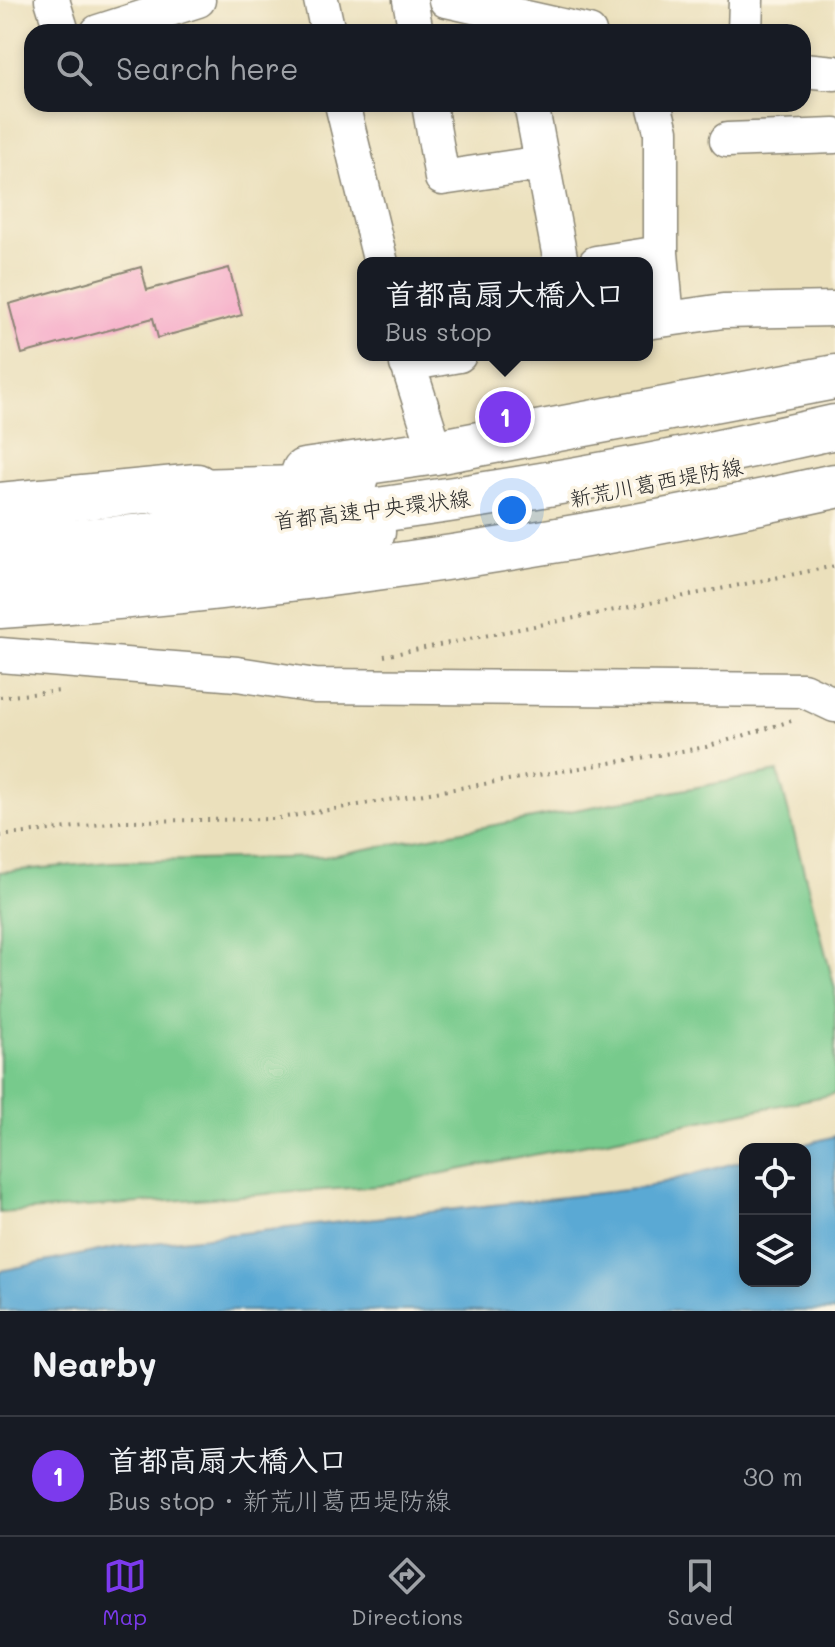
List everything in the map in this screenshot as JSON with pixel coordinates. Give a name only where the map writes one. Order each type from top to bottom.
[{"type":"main road","points":[[161,492],[436,452],[835,377]]},
{"type":"main road","points":[[0,505],[161,492],[299,488],[411,475],[752,420],[835,402]]},
{"type":"main road","name":"首都高速中央環状線","points":[[0,546],[198,531],[499,492],[628,471],[835,427]]},
{"type":"main road","name":"新荒川葛西堤防線","points":[[0,571],[199,556],[500,511],[835,445]]},
{"type":"main road","points":[[329,560],[488,524],[835,457]]},
{"type":"main road","points":[[0,589],[329,560],[618,513],[835,469]]},
{"type":"main road","points":[[0,606],[184,590],[352,570],[636,525],[835,486]]},
{"type":"main road","points":[[199,556],[328,545],[488,524]]},
{"type":"street","points":[[52,0],[60,24]]},
{"type":"street","points":[[123,24],[198,0]]},
{"type":"street","points":[[321,0],[326,24]]},
{"type":"street","points":[[410,0],[414,24]]},
{"type":"street","points":[[446,0],[517,24]]},
{"type":"street","points":[[745,24],[746,0]]},
{"type":"street","points":[[811,71],[835,73]]},
{"type":"street","points":[[344,112],[380,257]]},
{"type":"street","points":[[430,112],[442,178],[542,163]]},
{"type":"street","points":[[532,112],[560,257]]},
{"type":"street","points":[[656,112],[661,131],[661,253],[657,320],[723,311],[835,309]]},
{"type":"street","points":[[727,140],[835,136]]},
{"type":"street","points":[[635,257],[661,253]]},
{"type":"street","points":[[406,361],[436,452]]},
{"type":"street","points":[[0,655],[237,674],[315,686],[803,690],[835,705]]},
{"type":"path","points":[[380,656],[835,566]]},
{"type":"path","points":[[0,697],[63,691]]},
{"type":"path","points":[[0,836],[127,821],[274,819],[706,747],[794,720]]},
{"type":"green space","points":[[778,772],[835,989],[835,1094],[379,1186],[0,1213],[0,872],[110,862],[324,857]]},
{"type":"water","points":[[835,1136],[835,1311],[0,1311],[0,1271],[118,1247],[643,1188],[739,1162],[739,1287],[811,1287],[809,1143]]},
{"type":"building","points":[[141,267],[147,290],[229,268],[242,315],[158,338],[153,318],[22,354],[9,304]]},
{"type":"place","name":"首都高扇大橋入口","points":[[505,417]]}]
